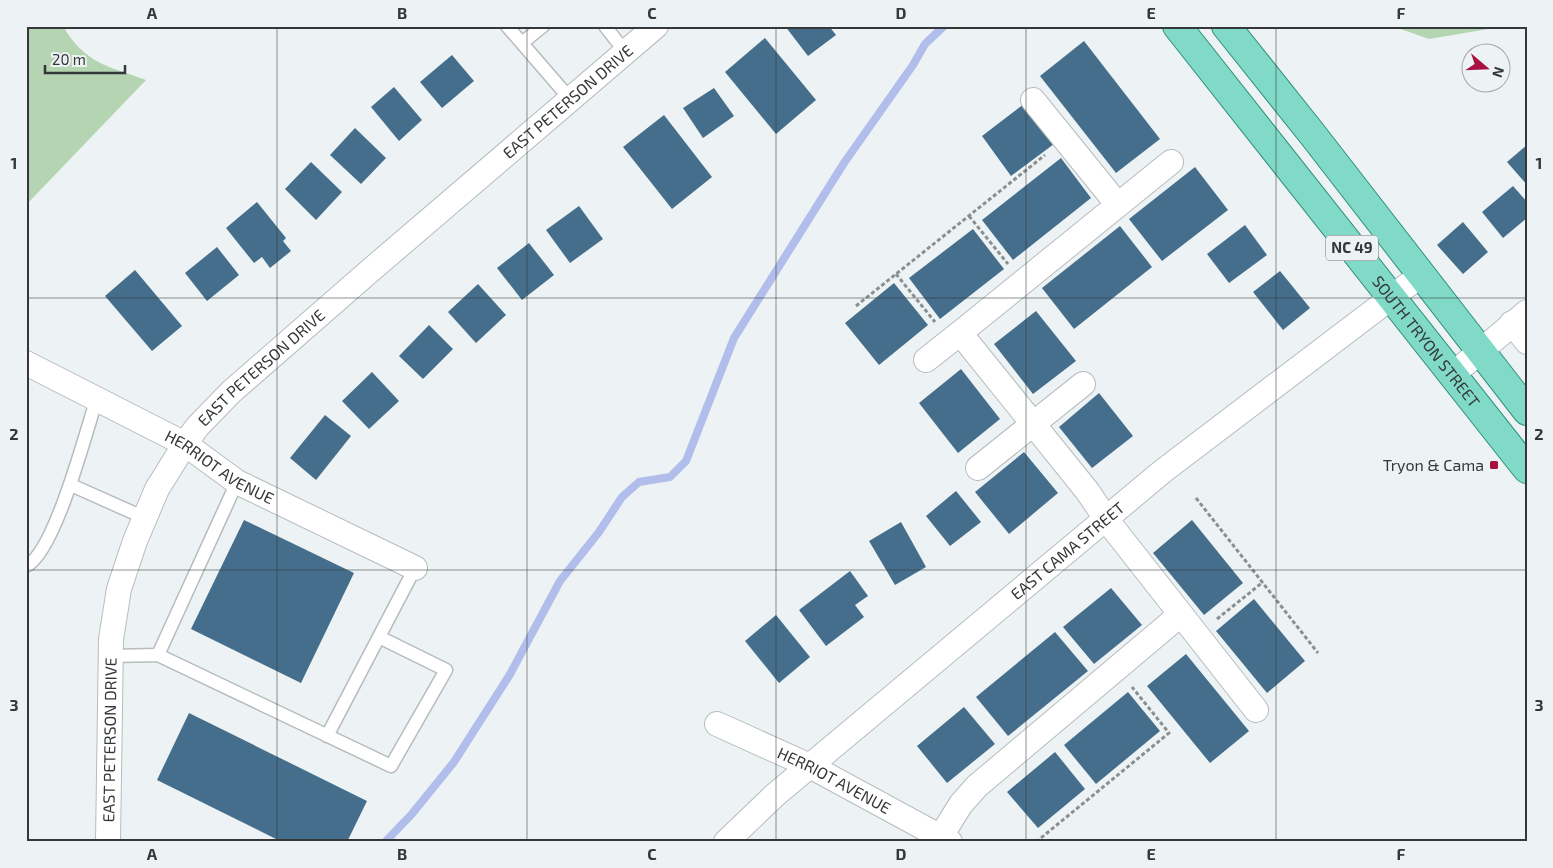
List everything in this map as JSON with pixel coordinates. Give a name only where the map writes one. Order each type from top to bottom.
[{"type":"main road","name":"SOUTH TRYON STREET","points":[[1177,26],[1527,469]]},
{"type":"main road","name":"NC 49","points":[[1226,26],[1527,411]]},
{"type":"street","name":"EAST PETERSON DRIVE","points":[[108,842],[111,639],[119,589],[135,540],[157,489],[185,444],[197,427],[231,392],[656,26]]},
{"type":"street","points":[[1033,100],[1118,205]]},
{"type":"street","points":[[926,360],[949,329],[1118,205],[1171,162]]},
{"type":"street","name":"EAST CAMA STREET","points":[[726,842],[775,794],[1163,471],[1421,275]]},
{"type":"street","points":[[1452,375],[1520,317],[1527,342]]},
{"type":"street","points":[[949,329],[1033,425],[1088,492],[1106,519],[1256,710]]},
{"type":"street","name":"HERRIOT AVENUE","points":[[26,363],[185,444],[237,482],[415,568]]},
{"type":"street","points":[[978,468],[1083,384]]},
{"type":"street","points":[[946,839],[962,804],[977,786],[1180,615]]},
{"type":"street","name":"HERRIOT AVENUE","points":[[717,724],[810,766],[946,839]]},
{"type":"lane","points":[[507,26],[572,100]]},
{"type":"lane","points":[[522,43],[543,26]]},
{"type":"lane","points":[[605,26],[626,53]]},
{"type":"lane","points":[[26,566],[31,564],[43,549],[71,485],[97,398]]},
{"type":"lane","points":[[158,655],[237,482]]},
{"type":"lane","points":[[71,485],[145,518]]},
{"type":"lane","points":[[327,736],[415,568]]},
{"type":"lane","points":[[111,656],[158,655],[391,766],[446,670],[379,637]]},
{"type":"path","points":[[856,306],[1050,151]]},
{"type":"path","points":[[968,216],[1010,267]]},
{"type":"path","points":[[896,274],[949,329]]},
{"type":"path","points":[[1196,498],[1318,653]]},
{"type":"path","points":[[1213,622],[1263,582]]},
{"type":"path","points":[[1036,842],[1169,733],[1132,687]]},
{"type":"green space","points":[[26,26],[63,26],[71,39],[98,62],[146,80],[26,205]]},
{"type":"green space","points":[[1392,26],[1506,26],[1429,39]]},
{"type":"building","points":[[785,26],[829,26],[836,35],[808,56]]},
{"type":"building","points":[[765,38],[816,100],[776,134],[725,72]]},
{"type":"building","points":[[1084,41],[1160,139],[1116,173],[1040,76]]},
{"type":"building","points":[[452,55],[474,81],[442,108],[420,82]]},
{"type":"building","points":[[394,87],[422,120],[399,141],[371,107]]},
{"type":"building","points":[[714,88],[734,116],[703,138],[683,108]]},
{"type":"building","points":[[1024,104],[1054,144],[1011,176],[982,136]]},
{"type":"building","points":[[664,115],[712,177],[672,209],[623,147]]},
{"type":"building","points":[[355,128],[386,158],[361,184],[330,155]]},
{"type":"building","points":[[1527,145],[1527,185],[1507,162]]},
{"type":"building","points":[[1061,158],[1091,198],[1013,260],[982,220]]},
{"type":"building","points":[[311,162],[342,192],[316,220],[285,189]]},
{"type":"building","points":[[1195,167],[1228,210],[1162,261],[1129,219]]},
{"type":"building","points":[[1513,186],[1527,202],[1527,218],[1503,238],[1482,212]]},
{"type":"building","points":[[257,202],[286,238],[283,241],[291,251],[270,268],[262,257],[254,263],[226,228]]},
{"type":"building","points":[[579,206],[603,239],[570,263],[546,230]]},
{"type":"building","points":[[1463,222],[1488,252],[1463,274],[1437,245]]},
{"type":"building","points":[[1245,225],[1267,255],[1229,283],[1207,254]]},
{"type":"building","points":[[1120,226],[1152,267],[1074,329],[1042,288]]},
{"type":"building","points":[[973,229],[1004,269],[940,319],[909,278]]},
{"type":"building","points":[[529,243],[554,275],[522,300],[497,268]]},
{"type":"building","points":[[217,247],[239,275],[207,301],[185,273]]},
{"type":"building","points":[[135,270],[182,326],[152,351],[105,296]]},
{"type":"building","points":[[1280,271],[1310,308],[1283,330],[1253,292]]},
{"type":"building","points":[[894,283],[928,325],[879,365],[845,323]]},
{"type":"building","points":[[478,284],[506,315],[476,343],[448,312]]},
{"type":"building","points":[[1036,311],[1076,361],[1033,394],[994,344]]},
{"type":"building","points":[[429,325],[453,349],[423,379],[399,356]]},
{"type":"building","points":[[961,369],[1000,419],[958,453],[919,403]]},
{"type":"building","points":[[372,372],[399,401],[369,429],[342,401]]},
{"type":"building","points":[[1099,393],[1133,436],[1092,468],[1059,427]]},
{"type":"building","points":[[325,415],[351,436],[316,480],[290,458]]},
{"type":"building","points":[[1024,452],[1058,493],[1009,534],[975,492]]},
{"type":"building","points":[[956,491],[981,522],[950,546],[926,516]]},
{"type":"building","points":[[244,520],[354,573],[301,683],[191,629]]},
{"type":"building","points":[[1192,520],[1243,583],[1204,615],[1153,553]]},
{"type":"building","points":[[901,522],[926,567],[895,585],[869,541]]},
{"type":"building","points":[[850,571],[868,596],[855,605],[864,617],[826,646],[799,610]]},
{"type":"building","points":[[1111,588],[1142,625],[1094,664],[1063,627]]},
{"type":"building","points":[[1254,599],[1305,661],[1267,693],[1216,631]]},
{"type":"building","points":[[776,615],[810,657],[779,683],[745,641]]},
{"type":"building","points":[[1055,632],[1088,671],[1008,736],[976,697]]},
{"type":"building","points":[[1186,654],[1249,731],[1210,763],[1147,686]]},
{"type":"building","points":[[1128,692],[1160,731],[1096,784],[1064,745]]},
{"type":"building","points":[[964,707],[995,744],[947,783],[917,746]]},
{"type":"building","points":[[189,713],[367,801],[347,842],[282,842],[157,780]]},
{"type":"building","points":[[1055,752],[1085,789],[1038,828],[1007,792]]},
{"type":"waterway","points":[[385,842],[411,815],[454,762],[509,676],[560,581],[599,532],[622,497],[639,482],[670,477],[686,461],[734,338],[844,163],[913,65],[925,44],[944,26]]},
{"type":"place","name":"Tryon & Cama","points":[[1494,465]]}]
